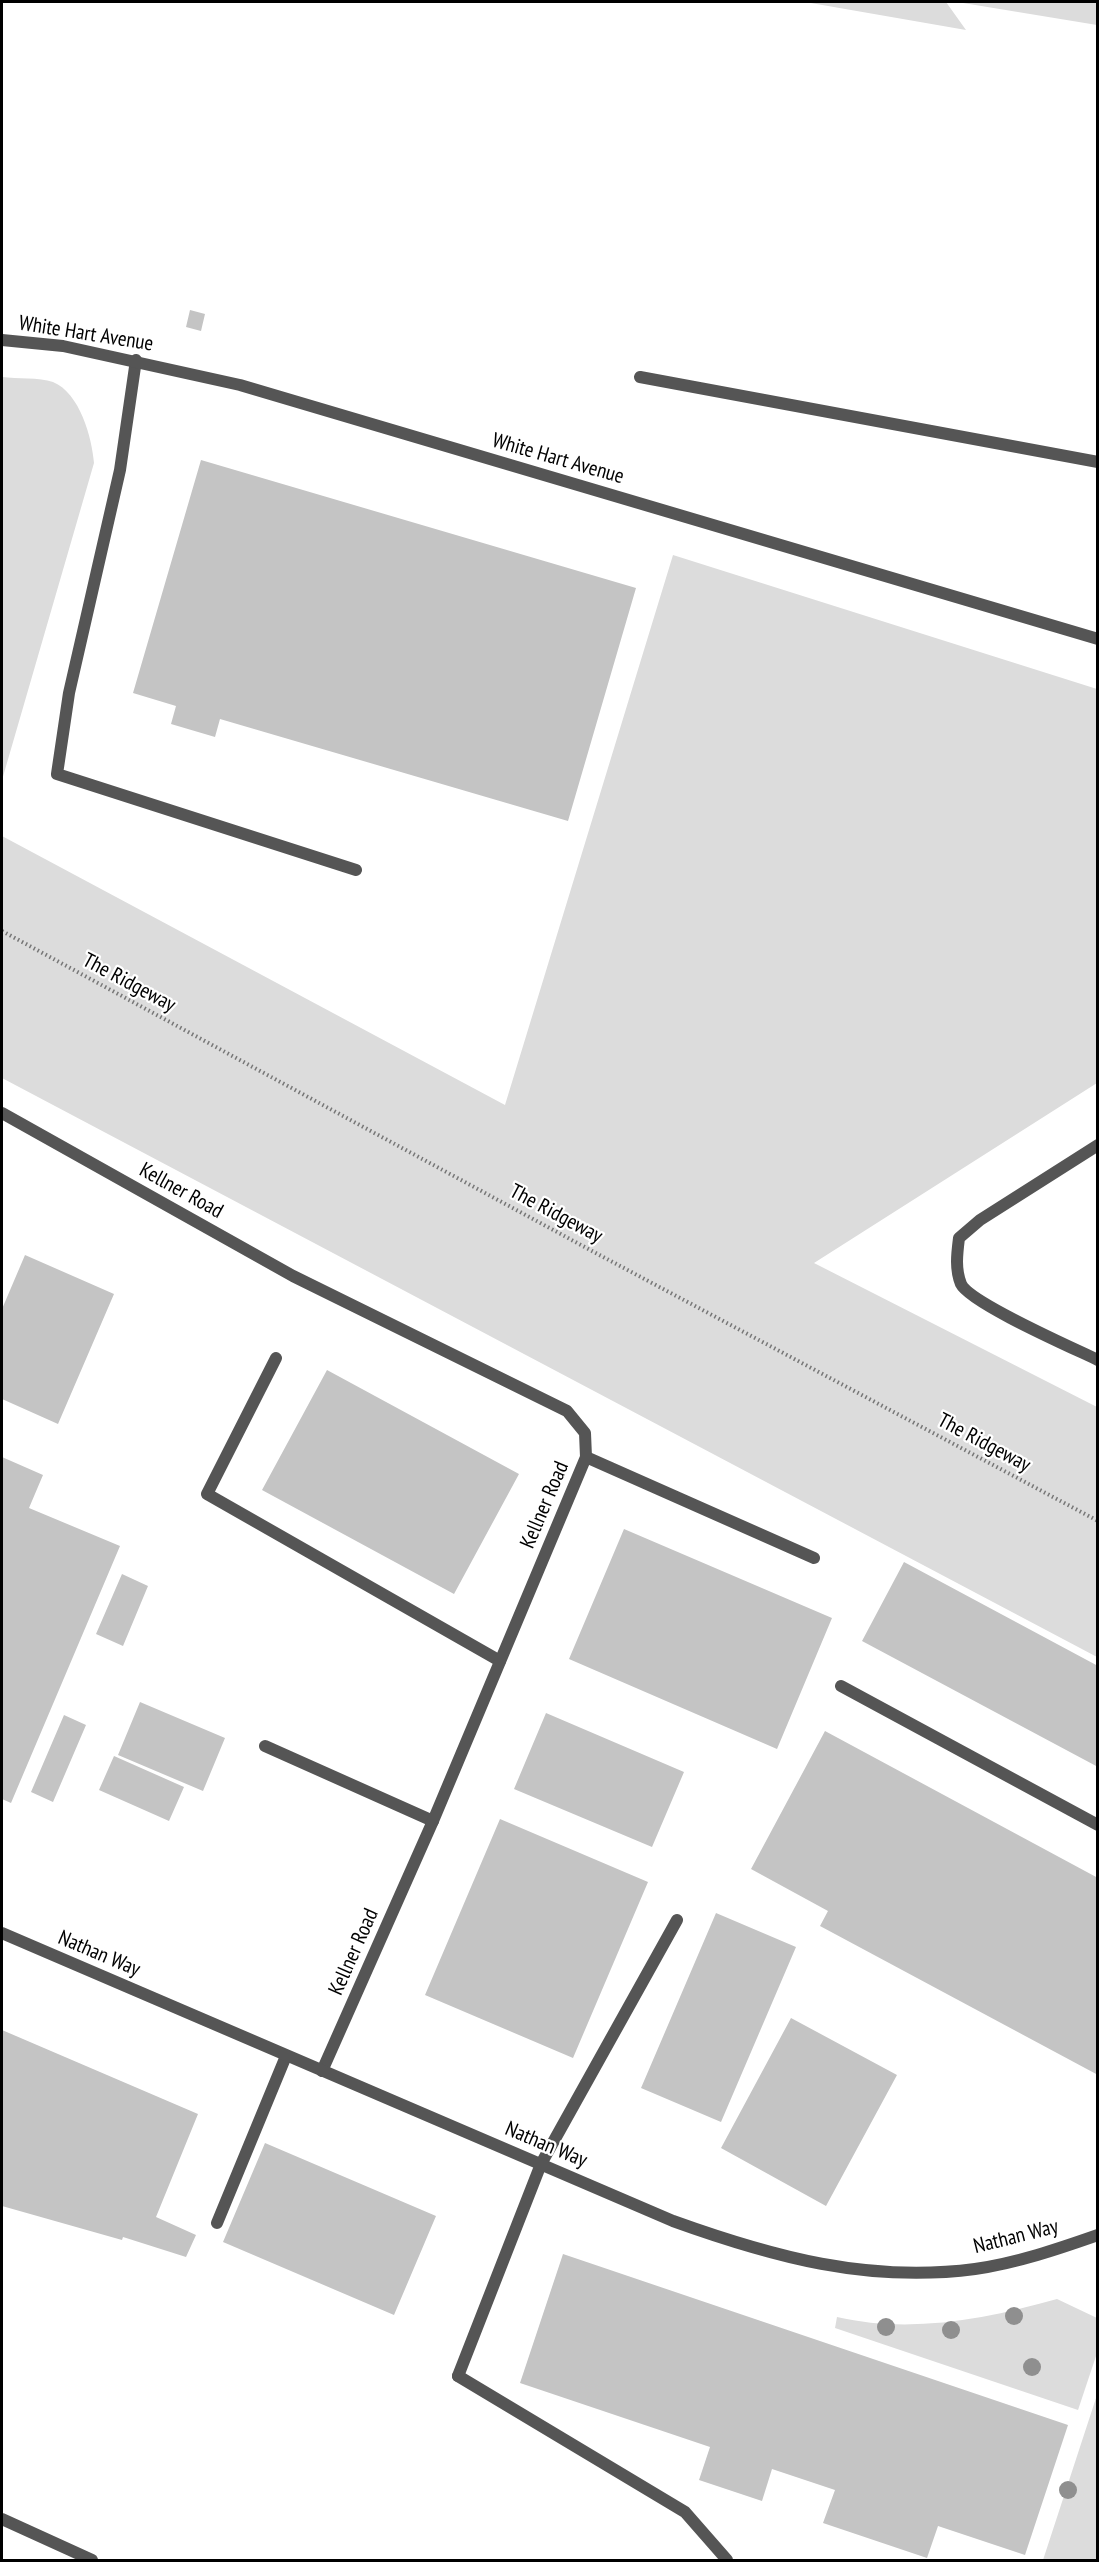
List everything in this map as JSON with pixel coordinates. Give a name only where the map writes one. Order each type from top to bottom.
[{"type":"street","name":"White Hart Avenue","points":[[2,340],[63,346],[136,360],[251,388],[1098,639]]},
{"type":"street","points":[[136,360],[120,470],[69,693],[57,774],[356,870]]},
{"type":"street","points":[[640,377],[1098,462]]},
{"type":"street","name":"Kellner Road","points":[[2,1113],[293,1276],[567,1411],[585,1433],[586,1456],[433,1821],[322,2071]]},
{"type":"street","points":[[1098,1145],[980,1220],[959,1238],[956,1263],[962,1286],[984,1304],[1098,1360]]},
{"type":"street","points":[[276,1358],[207,1494],[500,1662]]},
{"type":"street","points":[[586,1456],[814,1558]]},
{"type":"street","points":[[841,1686],[1098,1825]]},
{"type":"street","points":[[266,1746],[433,1821]]},
{"type":"street","points":[[677,1920],[541,2164],[458,2376],[685,2512],[727,2560]]},
{"type":"street","name":"Nathan Way","points":[[2,1933],[673,2221],[751,2249],[812,2263],[918,2274],[976,2269],[1043,2254],[1098,2235]]},
{"type":"street","points":[[217,2223],[286,2056]]},
{"type":"street","points":[[2,2519],[92,2560]]},
{"type":"path","name":"The Ridgeway","points":[[2,931],[603,1257],[1098,1521]]},
{"type":"shaded area","points":[[805,2],[946,2],[966,30]]},
{"type":"shaded area","points":[[957,2],[1097,2],[1097,25]]},
{"type":"shaded area","points":[[2,377],[47,380],[71,396],[83,417],[91,441],[94,463],[2,780]]},
{"type":"shaded area","points":[[673,555],[1097,689],[1097,1083],[814,1263],[1097,1407],[1097,1657],[2,1078],[2,836],[505,1105]]},
{"type":"shaded area","points":[[1057,2299],[1097,2318],[1097,2353],[1078,2410],[835,2328],[837,2317],[892,2324],[948,2322],[1003,2313]]},
{"type":"shaded area","points":[[1097,2395],[1097,2560],[1043,2560]]},
{"type":"building","points":[[190,310],[205,314],[201,331],[186,327]]},
{"type":"building","points":[[201,460],[636,588],[568,821],[220,719],[215,737],[171,724],[176,706],[133,693]]},
{"type":"building","points":[[25,1255],[114,1294],[58,1424],[2,1399],[2,1309]]},
{"type":"building","points":[[327,1370],[519,1474],[454,1594],[262,1490]]},
{"type":"building","points":[[2,1457],[43,1475],[29,1508],[120,1546],[11,1803],[2,1799]]},
{"type":"building","points":[[624,1529],[832,1618],[777,1749],[569,1659]]},
{"type":"building","points":[[904,1562],[1098,1666],[1098,1767],[862,1641]]},
{"type":"building","points":[[122,1574],[148,1586],[123,1646],[96,1634]]},
{"type":"building","points":[[140,1702],[225,1738],[203,1791],[118,1755]]},
{"type":"building","points":[[546,1713],[684,1772],[652,1847],[514,1789]]},
{"type":"building","points":[[64,1715],[86,1725],[53,1802],[31,1792]]},
{"type":"building","points":[[825,1731],[1098,1878],[1098,2075],[820,1926],[828,1911],[751,1869]]},
{"type":"building","points":[[114,1756],[184,1787],[169,1821],[99,1790]]},
{"type":"building","points":[[500,1819],[648,1882],[573,2058],[425,1995]]},
{"type":"building","points":[[716,1913],[796,1947],[721,2122],[641,2088]]},
{"type":"building","points":[[791,2018],[897,2075],[826,2206],[721,2148]]},
{"type":"building","points":[[2,2030],[198,2114],[156,2217],[196,2235],[186,2257],[123,2237],[122,2240],[2,2206]]},
{"type":"building","points":[[265,2143],[436,2216],[394,2315],[223,2242]]},
{"type":"building","points":[[563,2254],[1068,2425],[1025,2555],[938,2526],[927,2558],[823,2523],[835,2490],[772,2469],[762,2501],[699,2480],[710,2447],[520,2383]]}]
